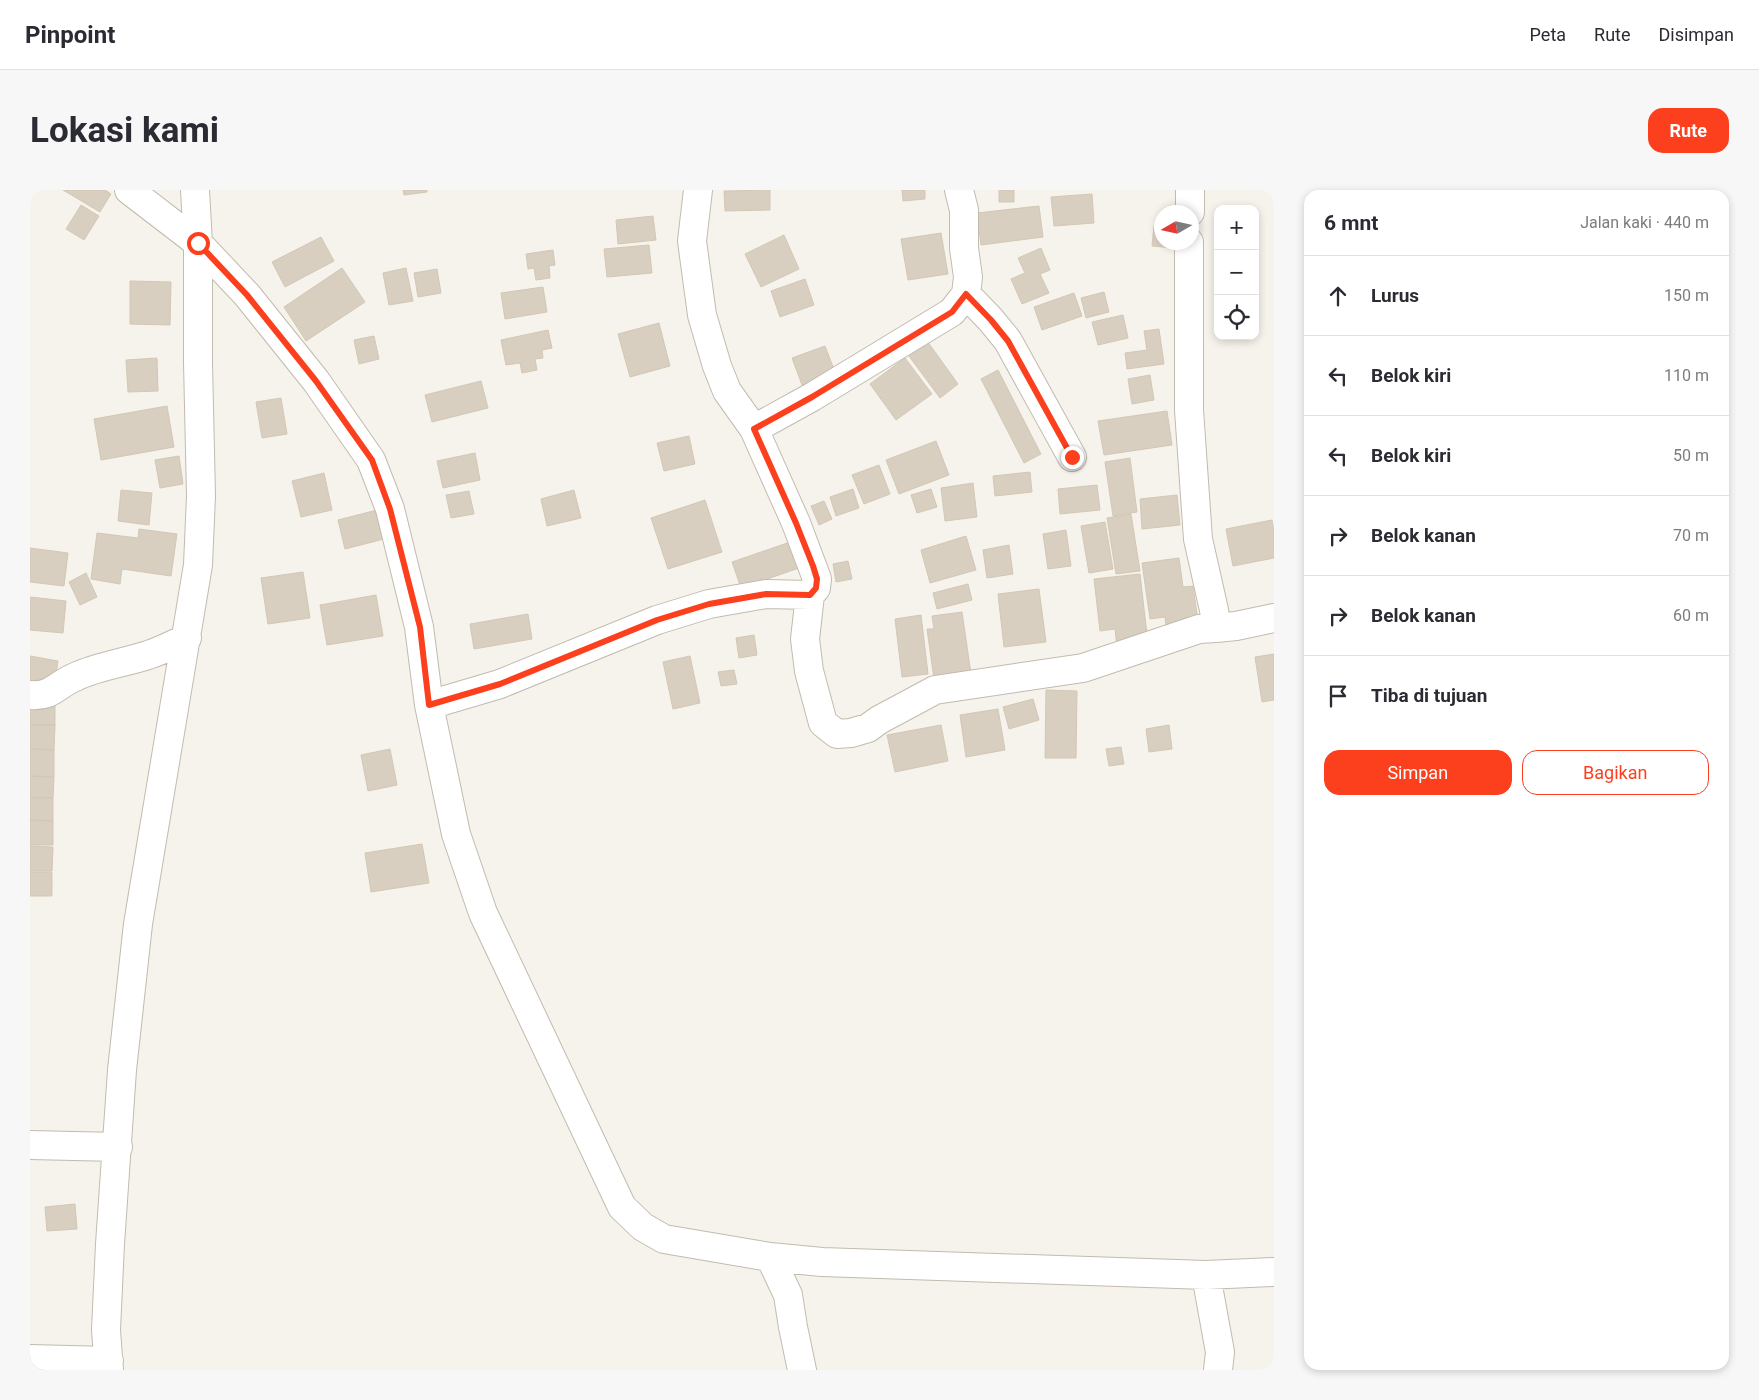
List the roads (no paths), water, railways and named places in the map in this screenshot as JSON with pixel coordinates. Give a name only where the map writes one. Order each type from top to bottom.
[{"type":"street","points":[[129,190],[198,243],[247,295],[316,381],[372,460],[390,509],[420,627],[429,705],[456,834],[482,913],[622,1207],[643,1227],[664,1239],[770,1257],[822,1262],[1206,1275],[1274,1272]]},
{"type":"street","points":[[30,1359],[109,1366],[106,1330],[110,1244],[122,1070],[138,924],[198,565],[200,516],[198,243],[195,190]]},
{"type":"street","points":[[698,190],[692,241],[702,316],[717,366],[727,391],[754,429],[813,566],[817,579],[816,588],[810,595],[805,639],[809,671],[823,723],[837,734],[868,728],[879,720],[935,690],[1083,668],[1199,629],[1236,626],[1274,618]]},
{"type":"street","points":[[754,429],[812,397],[952,312],[966,294],[968,276],[964,248],[964,210],[959,190]]},
{"type":"street","points":[[1190,190],[1190,205]]},
{"type":"street","points":[[1188,250],[1189,410],[1198,540],[1214,610],[1216,628]]},
{"type":"street","points":[[966,294],[1008,341],[1072,457]]},
{"type":"street","points":[[429,705],[500,684],[657,620],[709,604],[766,594],[810,595]]},
{"type":"street","points":[[30,695],[41,696],[75,676],[148,655],[187,638]]},
{"type":"street","points":[[30,1145],[118,1147]]},
{"type":"street","points":[[770,1257],[788,1295],[792,1327],[802,1370]]},
{"type":"street","points":[[1206,1275],[1220,1352],[1218,1370]]}]
